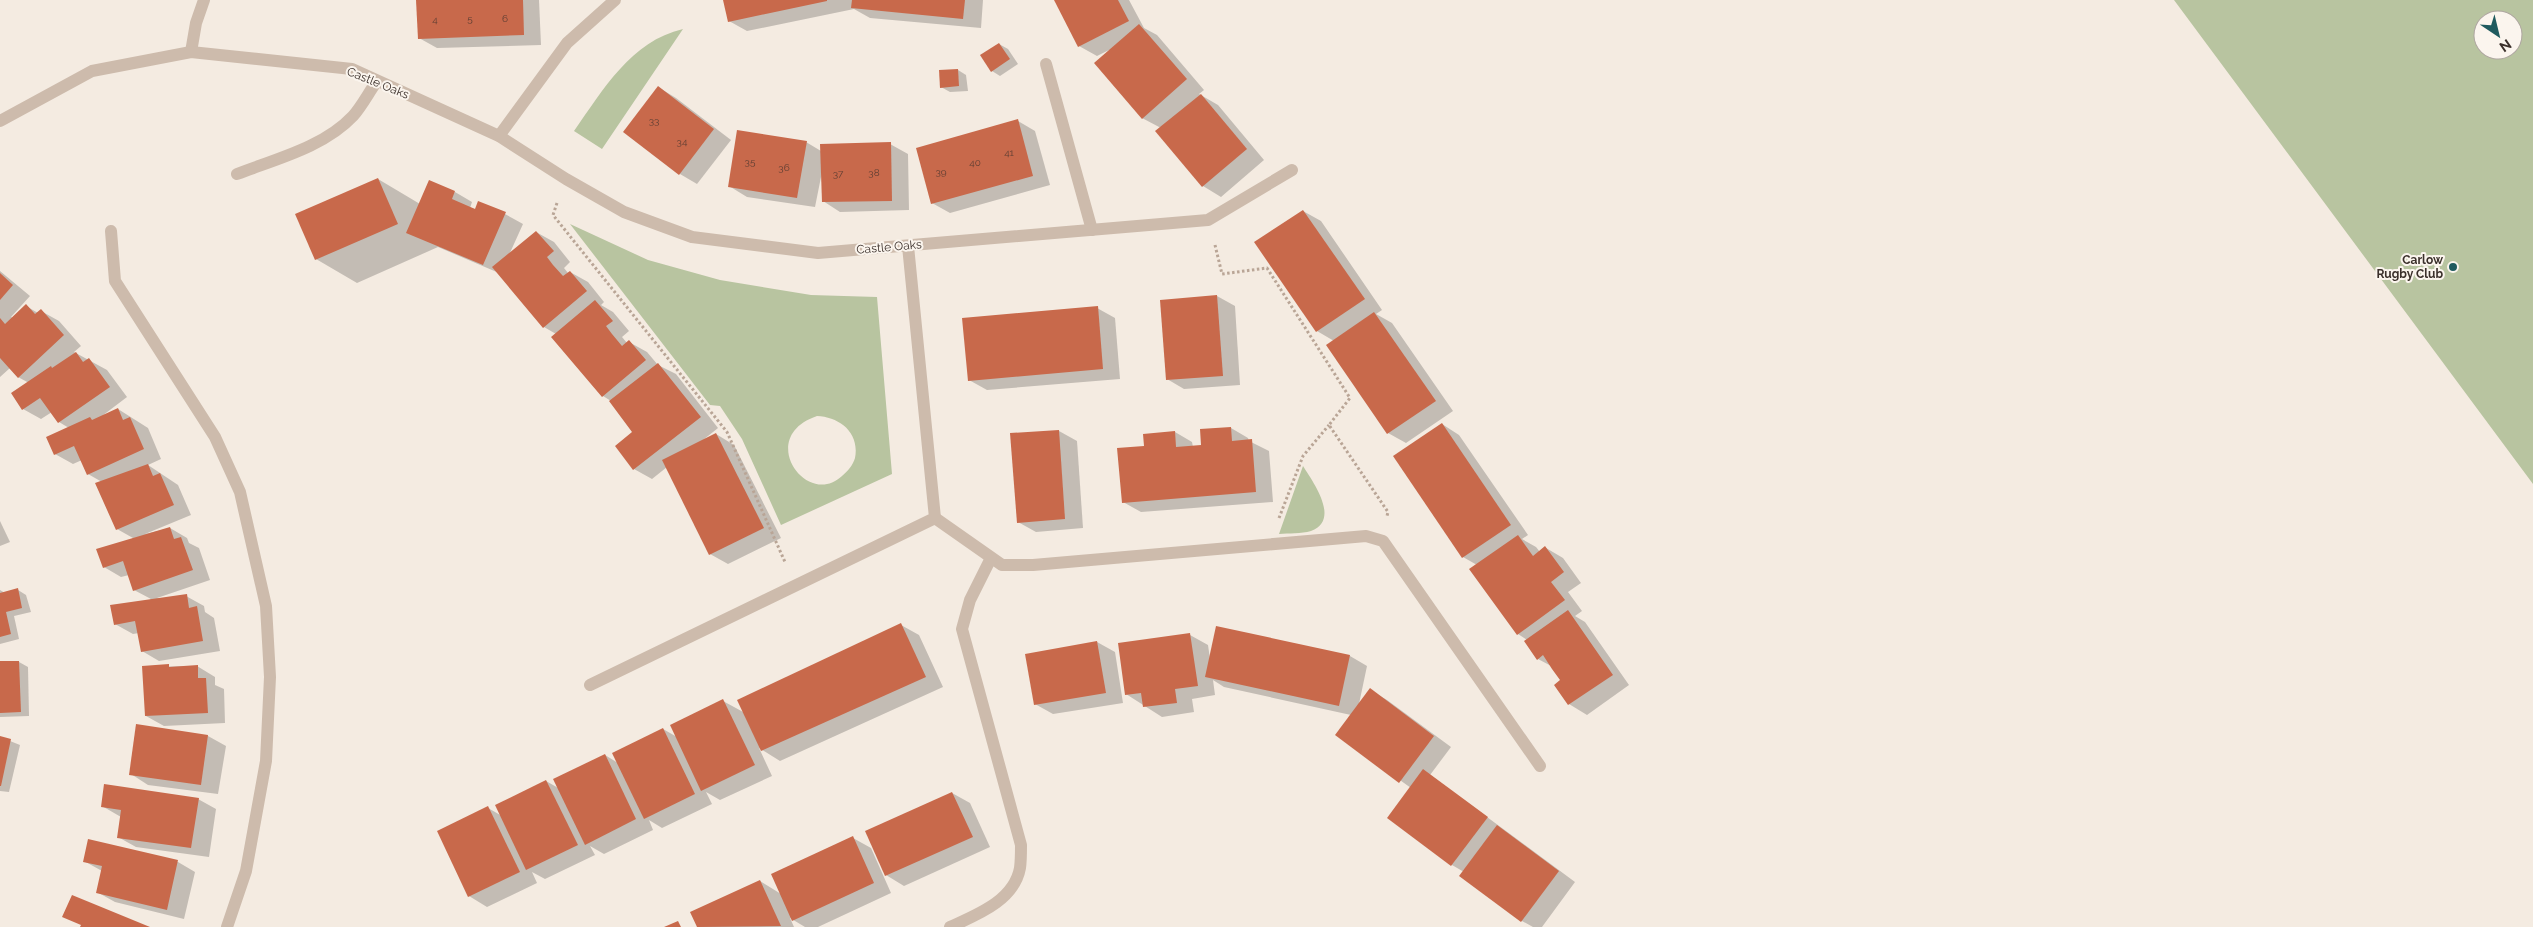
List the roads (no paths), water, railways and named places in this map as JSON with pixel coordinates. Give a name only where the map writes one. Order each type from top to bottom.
[{"type":"street","points":[[191,52],[196,23],[204,0]]},
{"type":"street","points":[[499,136],[567,43],[615,0]]},
{"type":"street","name":"Castle Oaks","points":[[0,121],[92,72],[191,52],[352,70],[499,136],[566,179],[624,212],[692,237],[818,253],[1208,220],[1292,170]]},
{"type":"street","points":[[1046,64],[1092,230]]},
{"type":"street","points":[[237,174],[311,146],[332,132],[353,116],[376,81]]},
{"type":"street","points":[[111,231],[115,281],[215,437],[240,492],[266,606],[270,677],[266,761],[246,871],[227,927]]},
{"type":"street","points":[[908,246],[935,518],[1002,565],[1033,565],[1366,536],[1383,541],[1540,766]]},
{"type":"street","points":[[590,685],[935,518]]},
{"type":"street","points":[[950,927],[993,907],[1010,888],[1020,870],[1021,845],[962,629],[970,600],[991,558]]},
{"type":"place","name":"Carlow Rugby Club","points":[[2453,267]]}]
